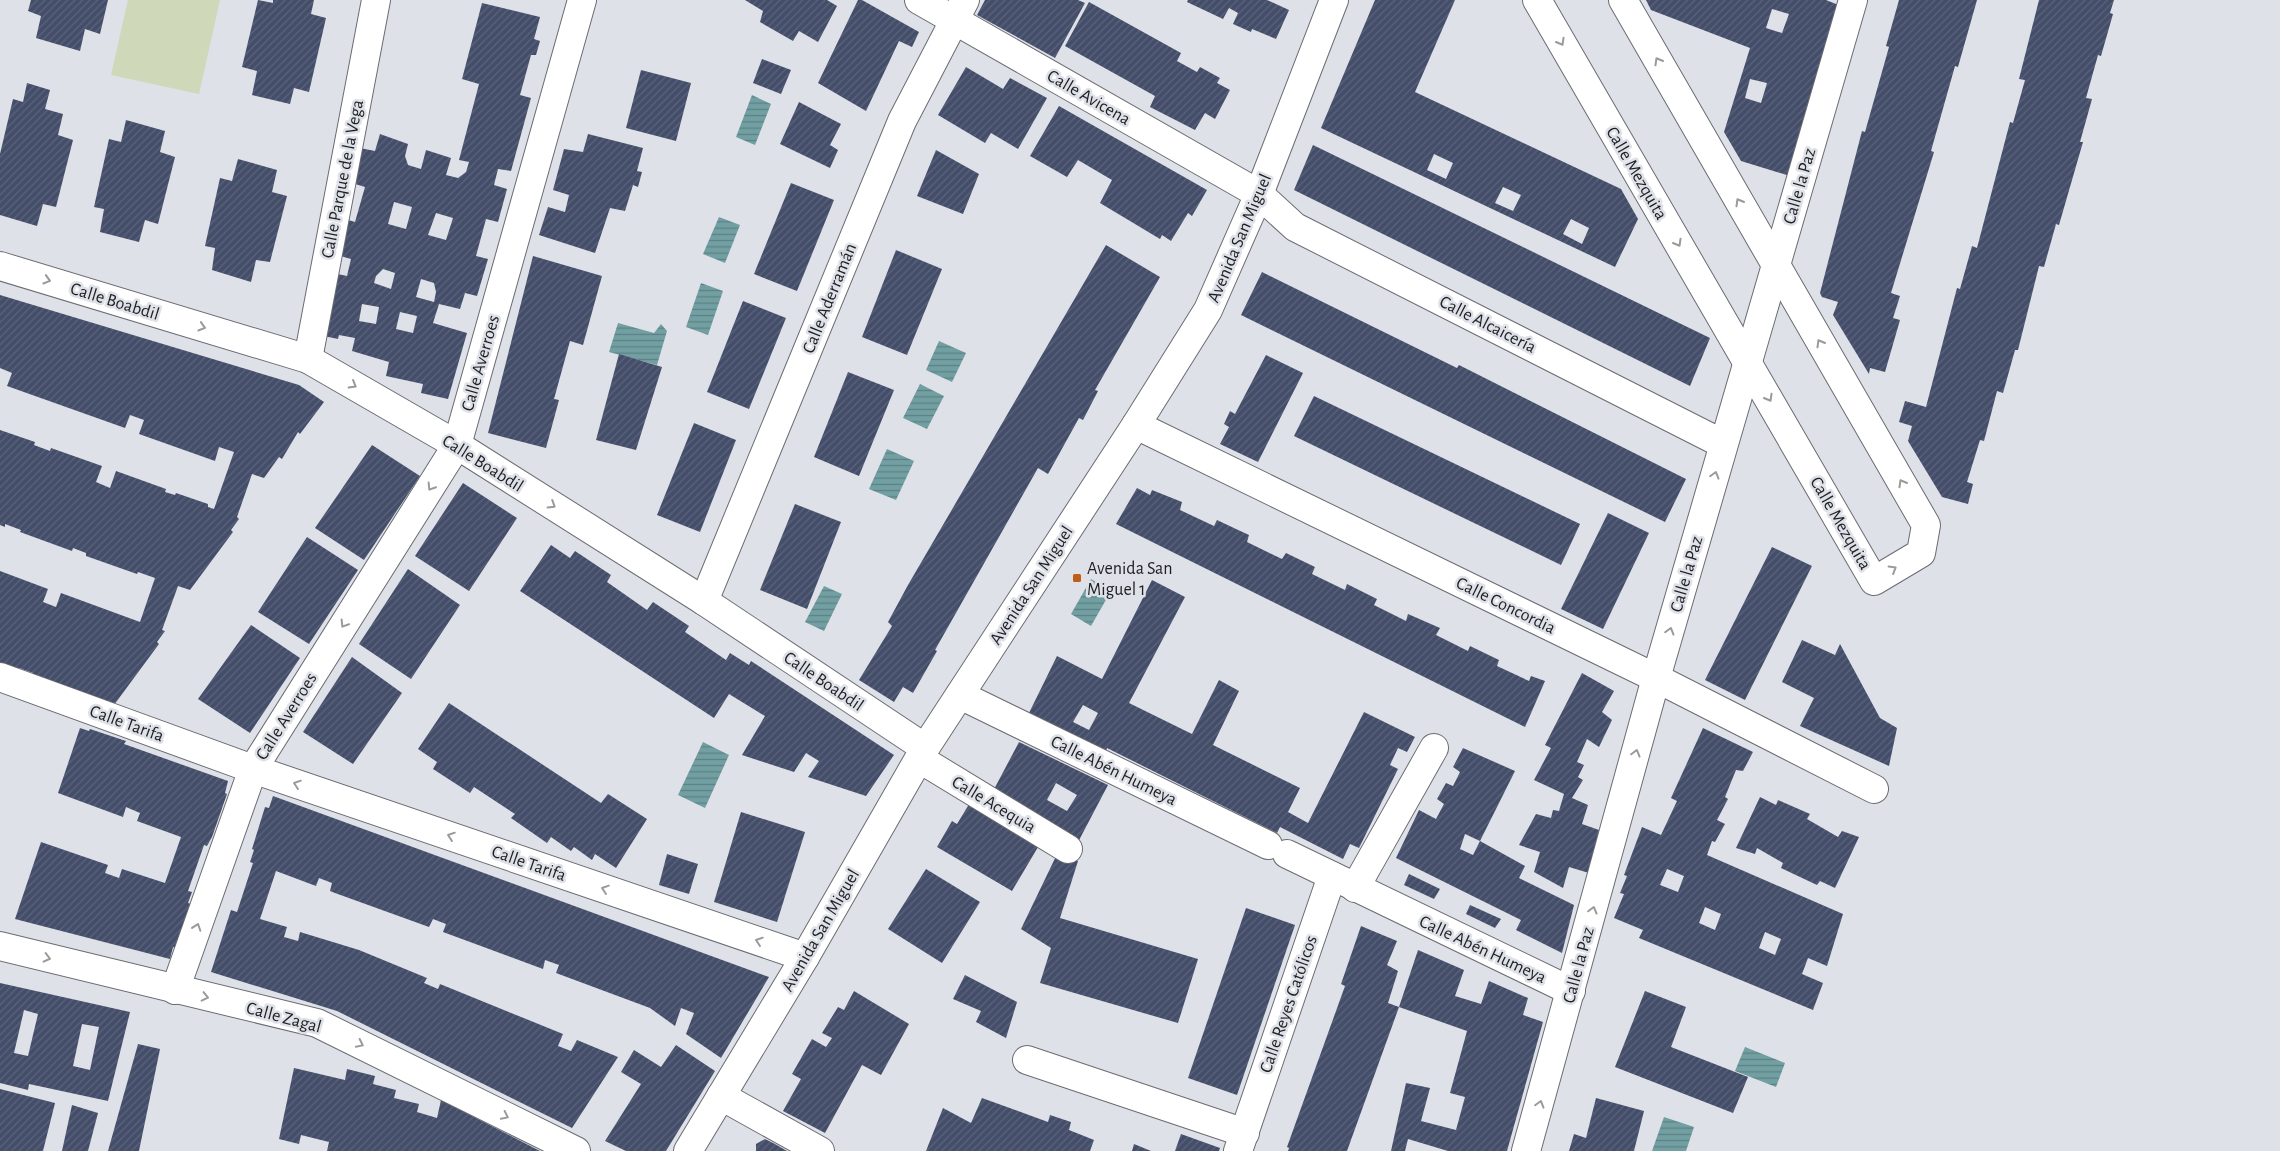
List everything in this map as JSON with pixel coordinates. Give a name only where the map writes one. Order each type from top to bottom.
[{"type":"street","name":"Calle Parque de la Vega","points":[[308,359],[376,0]]},
{"type":"street","name":"Calle Averroes","points":[[253,769],[457,445],[582,0]]},
{"type":"street","name":"Calle Avicena","points":[[919,0],[960,10],[1259,194]]},
{"type":"street","name":"Avenida San Miguel","points":[[688,1151],[805,957],[922,754],[1136,425],[1208,310],[1259,194],[1334,0]]},
{"type":"street","name":"Calle Mezquita","points":[[1536,0],[1874,581],[1921,553],[1926,525],[1622,0]]},
{"type":"street","name":"Calle la Paz","points":[[1526,1151],[1746,360],[1776,266],[1853,0]]},
{"type":"street","name":"Calle Aderramán","points":[[704,601],[902,121],[960,10]]},
{"type":"street","name":"Calle Alcaicería","points":[[1259,194],[1295,227],[1724,444]]},
{"type":"street","name":"Calle Boabdil","points":[[0,266],[308,359],[457,445],[704,601],[922,754]]},
{"type":"street","name":"Calle Concordia","points":[[1136,425],[1656,678],[1874,789]]},
{"type":"street","name":"Calle Tarifa","points":[[0,677],[253,769],[805,957]]},
{"type":"street","name":"Calle Abén Humeya","points":[[960,695],[1343,882],[1572,991]]},
{"type":"street","name":"Calle Reyes Católicos","points":[[1027,1060],[1242,1142],[1343,882],[1434,748]]},
{"type":"street","name":"Calle Acequia","points":[[922,754],[1068,849]]},
{"type":"street","points":[[175,990],[253,769]]},
{"type":"street","name":"Calle Zagal","points":[[0,946],[317,1023],[576,1151]]},
{"type":"street","points":[[721,1096],[820,1151]]},
{"type":"green space","points":[[128,0],[220,0],[199,94],[111,75]]},
{"type":"water","points":[[752,95],[771,104],[755,145],[736,137]]},
{"type":"water","points":[[719,217],[740,225],[725,263],[703,254]]},
{"type":"water","points":[[701,283],[723,291],[708,335],[686,327]]},
{"type":"water","points":[[618,323],[654,333],[661,324],[667,331],[657,365],[609,352]]},
{"type":"water","points":[[939,341],[966,353],[952,382],[926,370]]},
{"type":"water","points":[[920,384],[944,396],[927,429],[903,418]]},
{"type":"water","points":[[887,449],[914,461],[896,500],[869,489]]},
{"type":"water","points":[[1091,579],[1111,591],[1091,626],[1071,614]]},
{"type":"water","points":[[824,586],[842,594],[824,631],[805,622]]},
{"type":"water","points":[[703,742],[729,755],[705,808],[678,795]]},
{"type":"water","points":[[1745,1047],[1785,1063],[1776,1087],[1735,1071]]},
{"type":"water","points":[[1664,1117],[1694,1127],[1686,1151],[1652,1151]]},
{"type":"building","points":[[31,0],[108,0],[100,34],[85,29],[80,51],[36,38],[41,16],[28,11]]},
{"type":"building","points":[[258,0],[273,3],[273,0],[314,0],[311,14],[326,18],[309,92],[294,88],[290,104],[252,95],[257,71],[242,67]]},
{"type":"building","points":[[745,0],[827,0],[837,6],[818,42],[799,31],[793,41],[760,22],[763,11]]},
{"type":"building","points":[[858,0],[862,0],[919,32],[912,47],[899,41],[866,111],[818,83]]},
{"type":"building","points":[[985,0],[1078,0],[1085,3],[1055,58],[977,15]]},
{"type":"building","points":[[1188,0],[1267,0],[1289,10],[1276,39],[1252,29],[1251,32],[1233,24],[1238,13],[1229,8],[1223,19],[1187,2]]},
{"type":"building","points":[[1375,0],[1455,0],[1415,92],[1621,189],[1638,219],[1615,267],[1321,128]],"holes":[[[1434,154],[1453,163],[1446,179],[1427,170]],[[1503,187],[1521,195],[1513,211],[1495,203]],[[1571,219],[1589,228],[1582,244],[1563,234]]]},
{"type":"building","points":[[1646,0],[1826,0],[1841,6],[1790,176],[1741,161],[1724,132],[1750,48],[1651,10]],"holes":[[[1772,9],[1789,14],[1782,33],[1766,28]],[[1750,79],[1767,83],[1761,103],[1745,98]]]},
{"type":"building","points":[[1899,0],[1977,0],[1958,67],[1955,66],[1931,151],[1934,152],[1891,293],[1900,296],[1893,318],[1900,320],[1885,372],[1870,368],[1869,374],[1833,315],[1838,302],[1822,297],[1820,293],[1862,131],[1865,132],[1889,47],[1886,46]]},
{"type":"building","points":[[2039,0],[2114,0],[2110,13],[2113,14],[2101,56],[2098,55],[2086,98],[2092,99],[2080,142],[2083,142],[2059,225],[2056,224],[2044,267],[2039,266],[2018,350],[2015,350],[2003,393],[1997,391],[1984,441],[1980,440],[1967,482],[1973,484],[1968,504],[1942,497],[1908,441],[1912,426],[1899,422],[1905,401],[1926,407],[1957,288],[1960,289],[1972,246],[1977,248],[2010,122],[2013,123],[2025,80],[2019,79]]},
{"type":"building","points":[[1089,2],[1181,53],[1177,61],[1197,72],[1200,67],[1220,78],[1217,83],[1230,90],[1215,119],[1205,113],[1195,130],[1150,107],[1155,96],[1065,46]]},
{"type":"building","points":[[482,3],[540,17],[534,39],[540,41],[536,55],[531,55],[520,95],[531,98],[511,171],[498,169],[494,185],[507,189],[498,222],[486,219],[476,256],[488,259],[477,296],[465,293],[460,309],[439,304],[433,323],[467,333],[448,399],[421,393],[423,384],[386,376],[389,362],[352,351],[355,338],[339,335],[338,339],[319,335],[333,273],[347,276],[351,259],[337,255],[345,219],[355,222],[365,187],[352,183],[360,148],[375,151],[380,134],[408,144],[405,156],[408,165],[421,169],[426,150],[451,158],[446,175],[458,178],[466,172],[469,162],[459,160],[479,84],[462,79]],"holes":[[[394,202],[412,207],[406,229],[388,224]],[[436,213],[453,218],[446,240],[428,235]],[[383,269],[395,273],[391,289],[374,283],[376,276]],[[421,279],[434,283],[436,292],[434,302],[416,297]],[[362,304],[379,307],[376,324],[359,321]],[[400,312],[417,316],[413,333],[396,329]]]},
{"type":"building","points":[[762,59],[791,70],[781,94],[753,83]]},
{"type":"building","points":[[966,67],[1003,89],[1010,78],[1047,98],[1018,149],[991,133],[985,143],[938,115]]},
{"type":"building","points":[[641,70],[691,83],[676,141],[626,128]]},
{"type":"building","points":[[27,83],[50,90],[45,109],[63,114],[58,135],[73,140],[56,207],[43,204],[37,226],[0,215],[0,154],[13,99],[23,102]]},
{"type":"building","points":[[799,102],[841,124],[830,145],[838,150],[830,168],[780,144]]},
{"type":"building","points":[[1059,106],[1207,190],[1192,216],[1188,213],[1171,241],[1162,235],[1160,239],[1100,203],[1112,180],[1078,160],[1067,177],[1030,156]]},
{"type":"building","points":[[126,120],[165,131],[160,152],[175,157],[158,224],[145,220],[139,242],[100,232],[104,209],[94,207],[109,139],[121,142]]},
{"type":"building","points":[[588,134],[643,148],[637,171],[642,172],[638,187],[633,185],[625,211],[610,208],[595,253],[539,235],[548,207],[565,212],[569,195],[553,190],[564,149],[583,152]]},
{"type":"building","points":[[1313,145],[1710,338],[1690,386],[1294,190]]},
{"type":"building","points":[[936,150],[979,174],[963,214],[917,196]]},
{"type":"building","points":[[238,159],[277,170],[272,192],[287,196],[270,262],[256,260],[251,282],[212,270],[215,248],[205,246],[220,178],[232,181]]},
{"type":"building","points":[[791,183],[834,200],[797,291],[754,274]]},
{"type":"building","points":[[1106,245],[1160,277],[1095,390],[1098,391],[1083,420],[1079,418],[1048,474],[1038,468],[935,650],[937,651],[913,693],[903,687],[894,702],[859,680],[892,626],[888,622],[908,585]]},
{"type":"building","points":[[896,250],[942,269],[907,355],[862,337]]},
{"type":"building","points":[[533,256],[602,276],[583,345],[570,341],[554,399],[559,400],[546,448],[488,433]]},
{"type":"building","points":[[1262,272],[1457,368],[1459,365],[1686,479],[1665,522],[1241,315]]},
{"type":"building","points":[[0,295],[299,385],[324,402],[300,434],[298,432],[282,459],[279,457],[264,478],[252,474],[237,517],[239,519],[231,530],[233,532],[190,590],[178,586],[162,630],[165,631],[157,642],[159,644],[114,705],[32,676],[33,673],[0,664],[0,571],[48,589],[43,602],[56,607],[61,593],[140,622],[155,578],[138,572],[137,574],[86,556],[86,553],[73,548],[72,551],[20,532],[21,530],[5,524],[5,527],[0,525],[0,430],[35,442],[34,445],[50,451],[51,448],[102,466],[96,482],[110,488],[116,471],[166,489],[165,492],[175,495],[176,493],[208,504],[208,507],[214,509],[234,452],[219,447],[215,461],[139,434],[144,420],[130,415],[125,428],[7,386],[12,373],[0,368]]},
{"type":"building","points":[[743,301],[786,318],[749,409],[707,392]]},
{"type":"building","points":[[619,354],[662,367],[636,450],[596,440]]},
{"type":"building","points":[[1266,355],[1303,373],[1258,462],[1220,444],[1229,427],[1224,424],[1230,411],[1235,414]]},
{"type":"building","points":[[848,372],[894,390],[859,476],[814,457]]},
{"type":"building","points":[[1314,396],[1580,524],[1561,565],[1294,436]]},
{"type":"building","points":[[694,423],[736,440],[700,532],[657,515]]},
{"type":"building","points":[[372,445],[420,476],[364,560],[315,528]]},
{"type":"building","points":[[463,483],[517,518],[469,591],[415,556]]},
{"type":"building","points":[[1137,488],[1150,495],[1152,490],[1182,502],[1180,510],[1214,526],[1217,520],[1249,535],[1247,542],[1282,559],[1286,553],[1315,567],[1312,574],[1345,590],[1347,584],[1377,599],[1374,605],[1406,621],[1408,614],[1440,628],[1436,635],[1468,651],[1470,646],[1499,660],[1497,666],[1529,681],[1531,676],[1545,681],[1525,727],[1116,524]]},
{"type":"building","points":[[795,504],[841,522],[807,609],[760,590]]},
{"type":"building","points":[[1608,513],[1649,533],[1603,629],[1561,609]]},
{"type":"building","points":[[307,537],[358,570],[309,644],[258,612]]},
{"type":"building","points":[[551,545],[570,558],[575,551],[611,575],[607,582],[647,610],[653,602],[689,626],[685,632],[726,660],[730,653],[749,665],[751,661],[894,755],[866,796],[808,777],[819,761],[806,753],[794,772],[742,755],[765,716],[729,694],[714,718],[520,591]]},
{"type":"building","points":[[1772,547],[1812,566],[1745,700],[1705,680]]},
{"type":"building","points":[[408,569],[460,605],[411,679],[359,644]]},
{"type":"building","points":[[1152,580],[1185,597],[1129,703],[1192,734],[1219,680],[1239,691],[1213,745],[1300,788],[1288,812],[1308,823],[1364,712],[1415,737],[1407,752],[1398,748],[1390,765],[1398,769],[1359,848],[1350,844],[1343,859],[1280,827],[1277,833],[1107,748],[1106,751],[1029,713],[1057,656],[1102,679]],"holes":[[[1083,705],[1098,713],[1089,730],[1073,722]]]},
{"type":"building","points":[[251,625],[300,658],[250,733],[198,699]]},
{"type":"building","points":[[1802,640],[1835,655],[1840,644],[1880,718],[1897,728],[1889,766],[1800,726],[1814,698],[1782,682]]},
{"type":"building","points":[[352,657],[402,693],[353,764],[303,732]]},
{"type":"building","points":[[1582,673],[1614,691],[1602,712],[1612,720],[1599,747],[1587,739],[1577,762],[1584,765],[1578,777],[1583,780],[1572,798],[1588,805],[1582,824],[1599,830],[1589,873],[1569,867],[1563,888],[1534,872],[1540,852],[1519,845],[1536,814],[1551,818],[1553,810],[1559,811],[1564,794],[1534,780],[1551,748],[1545,745]]},
{"type":"building","points":[[449,703],[601,803],[608,794],[647,819],[616,868],[595,854],[592,860],[574,847],[571,851],[551,837],[547,843],[511,818],[515,814],[474,787],[470,793],[433,769],[437,762],[418,749]]},
{"type":"building","points":[[80,728],[89,731],[90,729],[126,741],[124,744],[228,781],[225,793],[227,794],[212,837],[207,846],[204,845],[188,891],[192,892],[188,903],[191,904],[176,948],[173,947],[170,959],[15,919],[41,842],[108,865],[105,873],[119,878],[122,869],[165,883],[181,837],[137,821],[140,813],[126,807],[123,817],[58,793]]},
{"type":"building","points":[[1703,728],[1753,752],[1743,771],[1736,770],[1725,797],[1728,799],[1717,820],[1725,824],[1715,842],[1712,841],[1707,855],[1843,914],[1827,966],[1808,958],[1802,974],[1823,983],[1813,1010],[1639,938],[1643,930],[1614,918],[1624,894],[1620,893],[1627,876],[1624,875],[1642,827],[1661,835],[1677,801],[1671,798]],"holes":[[[1667,869],[1684,876],[1678,892],[1660,885]],[[1705,907],[1721,914],[1715,930],[1699,923]],[[1765,932],[1781,939],[1775,955],[1759,948]]]},
{"type":"building","points":[[1019,742],[1108,785],[1077,844],[991,795]],"holes":[[[1056,783],[1077,795],[1067,811],[1047,800]]]},
{"type":"building","points":[[1463,748],[1515,771],[1480,841],[1525,866],[1519,878],[1574,905],[1562,953],[1516,930],[1521,920],[1396,858],[1419,810],[1436,819],[1444,804],[1437,799],[1446,783],[1453,786],[1460,772],[1453,767]],"holes":[[[1465,834],[1480,841],[1473,855],[1460,849]]]},
{"type":"building","points":[[273,796],[769,977],[721,1058],[686,1034],[694,1013],[681,1008],[675,1026],[650,1008],[556,973],[559,965],[545,960],[543,969],[443,932],[446,924],[433,919],[429,927],[330,891],[332,883],[319,878],[316,886],[276,871],[260,919],[287,927],[284,937],[298,941],[300,932],[359,950],[427,978],[424,983],[438,989],[440,984],[563,1034],[558,1046],[571,1051],[577,1040],[618,1057],[572,1128],[337,1011],[211,972],[231,910],[237,912],[253,863],[250,862],[254,850],[252,849],[265,807],[269,808]]},
{"type":"building","points":[[1760,797],[1776,805],[1778,800],[1810,814],[1807,819],[1838,837],[1842,831],[1859,837],[1835,888],[1820,881],[1817,885],[1781,868],[1783,863],[1757,848],[1755,854],[1736,848]]},
{"type":"building","points":[[971,801],[1041,842],[1012,891],[937,847],[952,821],[957,824]]},
{"type":"building","points":[[741,812],[805,832],[777,922],[714,902]]},
{"type":"building","points":[[1059,850],[1078,861],[1060,918],[1198,959],[1178,1023],[1040,983],[1051,948],[1021,929]]},
{"type":"building","points":[[667,854],[698,864],[689,894],[659,885]]},
{"type":"building","points":[[926,869],[980,902],[942,963],[888,929]]},
{"type":"building","points":[[1409,874],[1440,889],[1434,899],[1404,885]]},
{"type":"building","points":[[1470,905],[1501,919],[1495,928],[1466,914]]},
{"type":"building","points":[[1246,908],[1295,925],[1237,1095],[1188,1078]]},
{"type":"building","points":[[1361,926],[1397,941],[1387,965],[1398,971],[1388,1003],[1399,1007],[1347,1151],[1288,1151],[1289,1148],[1287,1147],[1345,986],[1341,984]]},
{"type":"building","points":[[1418,950],[1464,970],[1455,996],[1481,1004],[1489,981],[1528,998],[1523,1015],[1543,1022],[1507,1151],[1448,1151],[1408,1139],[1405,1151],[1391,1151],[1406,1083],[1430,1088],[1421,1121],[1456,1130],[1465,1097],[1450,1093],[1467,1031],[1399,1007]]},
{"type":"building","points":[[965,975],[1017,1002],[1006,1038],[976,1022],[981,1011],[953,999]]},
{"type":"building","points":[[0,983],[130,1012],[108,1101],[29,1084],[28,1090],[0,1083]],"holes":[[[24,1010],[38,1014],[28,1056],[14,1053]],[[82,1024],[99,1027],[90,1070],[73,1066]]]},
{"type":"building","points":[[854,991],[909,1024],[881,1075],[862,1065],[825,1133],[783,1111],[801,1079],[792,1074],[812,1039],[826,1047],[832,1038],[822,1033],[838,1007],[844,1010]]},
{"type":"building","points":[[1645,991],[1686,1007],[1671,1047],[1748,1077],[1733,1113],[1615,1067]]},
{"type":"building","points":[[138,1044],[160,1049],[139,1151],[108,1151]]},
{"type":"building","points":[[676,1045],[715,1071],[666,1151],[626,1151],[605,1141],[641,1084],[621,1072],[634,1050],[661,1067]]},
{"type":"building","points":[[294,1068],[345,1080],[347,1069],[375,1076],[373,1084],[396,1090],[394,1098],[419,1104],[417,1112],[437,1118],[441,1100],[540,1151],[327,1151],[329,1142],[301,1135],[299,1144],[279,1139]]},
{"type":"building","points":[[0,1089],[55,1103],[43,1151],[0,1151]]},
{"type":"building","points":[[982,1098],[1048,1122],[1050,1115],[1071,1122],[1069,1130],[1094,1140],[1090,1151],[926,1151],[943,1108],[971,1123]]},
{"type":"building","points":[[1596,1098],[1644,1111],[1634,1151],[1569,1151],[1574,1134],[1586,1138]]},
{"type":"building","points":[[72,1105],[98,1113],[88,1151],[62,1151]]},
{"type":"building","points":[[1181,1134],[1220,1148],[1219,1151],[1175,1151]]},
{"type":"building","points":[[765,1139],[787,1151],[756,1151],[756,1144]]},
{"type":"building","points":[[1134,1144],[1151,1151],[1132,1151]]},
{"type":"place","name":"Avenida San Miguel 1","points":[[1077,578]]}]
